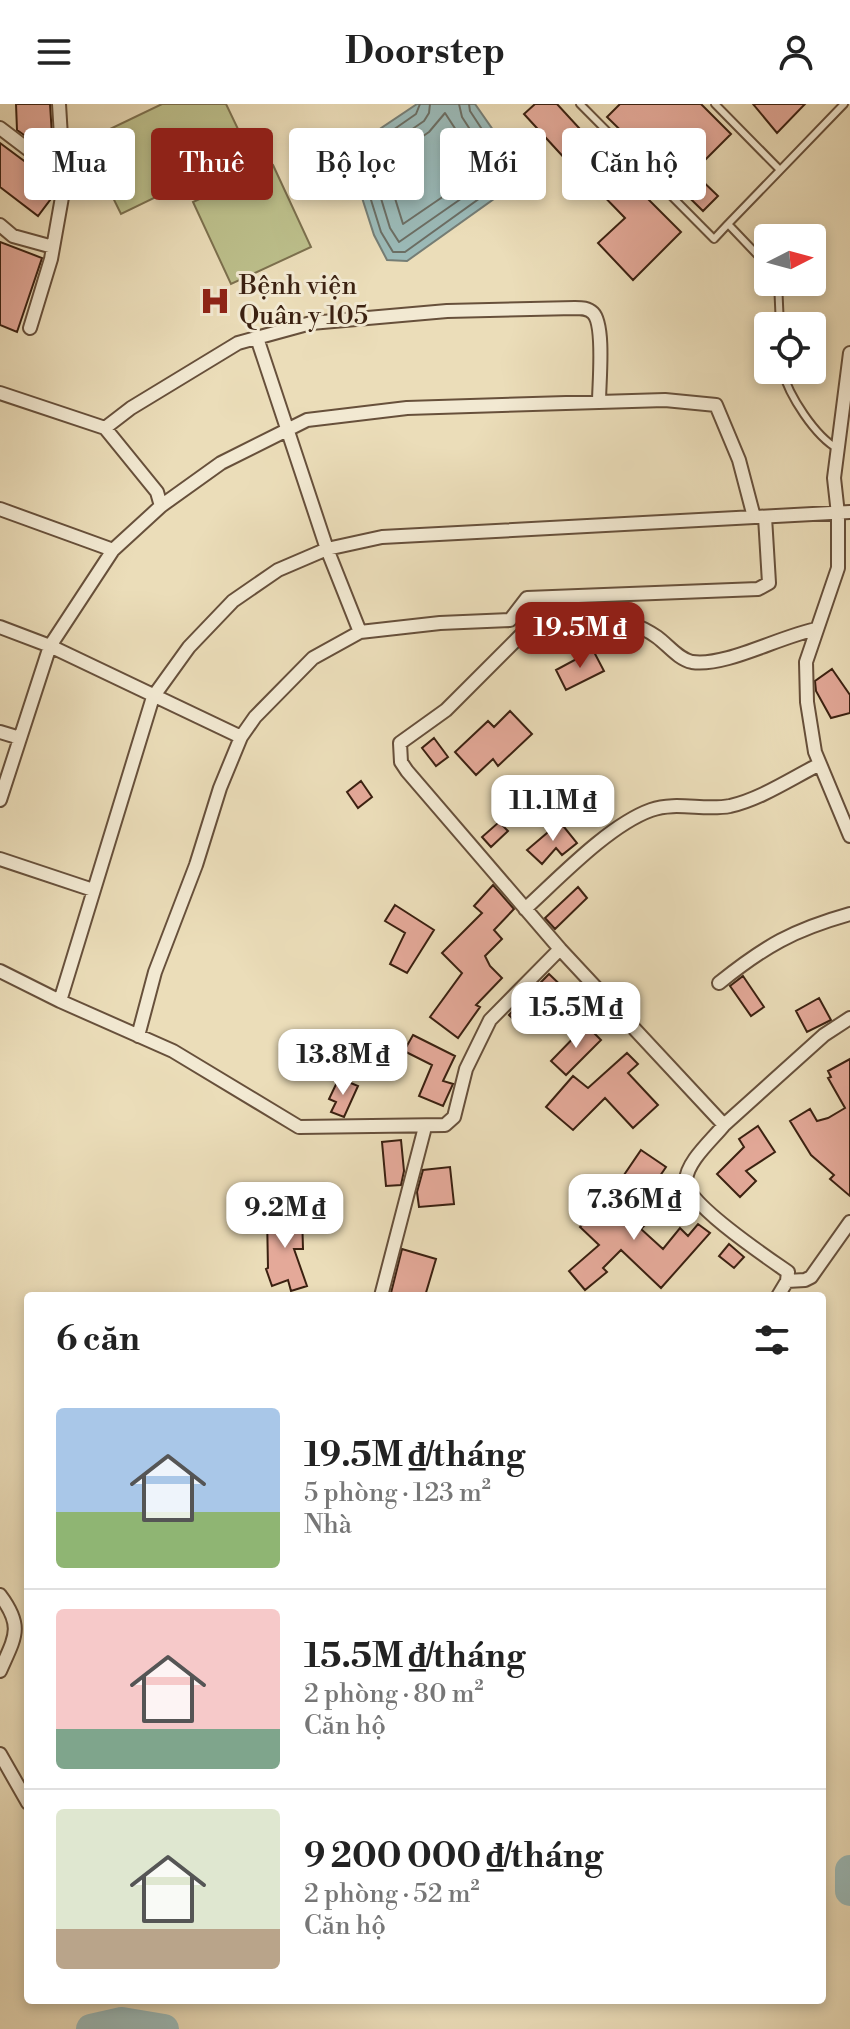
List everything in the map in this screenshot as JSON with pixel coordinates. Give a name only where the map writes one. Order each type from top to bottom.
[{"type":"street","points":[[59,104],[60,128]]},
{"type":"street","points":[[0,128],[24,146]]},
{"type":"street","points":[[30,328],[53,247],[61,200]]},
{"type":"street","points":[[0,225],[13,236],[53,247]]},
{"type":"street","points":[[105,428],[131,408],[238,343],[311,323],[416,314],[589,309],[596,316],[599,328],[599,402]]},
{"type":"street","points":[[257,338],[327,549],[360,632]]},
{"type":"street","points":[[850,353],[834,478],[847,512],[838,568],[806,662],[807,702],[815,752],[850,836]]},
{"type":"street","points":[[0,393],[105,428],[157,492],[161,506]]},
{"type":"street","points":[[0,800],[50,646],[113,550],[161,506],[221,463],[307,420],[407,408],[665,400],[716,405],[760,517],[769,583],[758,589],[527,598],[510,620],[440,623],[360,632],[313,658],[255,717],[241,737],[155,972],[138,1036]]},
{"type":"street","points":[[0,509],[113,550]]},
{"type":"street","points":[[60,1001],[153,697],[189,647],[233,601],[278,570],[327,549],[382,537],[847,512]]},
{"type":"street","points":[[724,1125],[560,949],[407,771],[401,762],[400,743],[446,710],[527,629],[538,624],[571,618],[622,622],[646,631],[689,661],[703,662],[734,656],[817,629]]},
{"type":"street","points":[[0,627],[50,646],[241,737]]},
{"type":"street","points":[[0,732],[20,738]]},
{"type":"street","points":[[525,909],[633,817],[668,806],[730,806],[751,799],[820,764]]},
{"type":"street","points":[[0,859],[93,890]]},
{"type":"street","points":[[719,983],[750,958],[791,933],[850,914]]},
{"type":"street","points":[[0,971],[173,1051],[299,1127],[425,1127],[445,1125],[454,1117],[466,1069],[490,1020],[560,949]]},
{"type":"street","points":[[780,1292],[788,1272],[724,1225],[688,1189],[686,1180],[689,1170],[724,1125],[824,1035],[850,1018]]},
{"type":"street","points":[[382,1292],[425,1127]]},
{"type":"street","points":[[787,1281],[811,1277],[850,1222]]},
{"type":"street","points":[[0,1595],[15,1618],[16,1628],[0,1671]]},
{"type":"street","points":[[0,1754],[24,1796]]},
{"type":"lane","points":[[580,104],[714,239],[844,104]]},
{"type":"lane","points":[[715,104],[780,170]]},
{"type":"lane","points":[[728,224],[754,251]]},
{"type":"lane","points":[[786,384],[823,440],[838,449]]},
{"type":"green space","points":[[162,104],[226,104],[238,128],[151,128],[151,199],[121,214],[114,200],[135,200],[135,128],[112,128]]},
{"type":"green space","points":[[273,165],[311,247],[231,284],[193,202],[273,200]]},
{"type":"water","points":[[417,104],[475,104],[492,128],[440,128],[440,200],[493,200],[407,261],[387,260],[374,235],[363,200],[424,200],[424,128],[381,128]]},
{"type":"building","points":[[16,104],[50,104],[52,128],[24,128],[24,135],[17,130]]},
{"type":"building","points":[[535,104],[557,104],[579,128],[562,128],[562,155],[546,138],[546,128],[537,128],[524,114]]},
{"type":"building","points":[[620,104],[701,104],[731,134],[706,159],[706,128],[618,128],[607,117]]},
{"type":"building","points":[[753,104],[805,104],[777,133]]},
{"type":"building","points":[[0,143],[24,161],[24,200],[50,200],[38,216],[0,187]]},
{"type":"building","points":[[706,184],[718,196],[703,211],[692,200],[706,200]]},
{"type":"building","points":[[608,200],[649,200],[681,232],[633,280],[598,243],[625,218]]},
{"type":"building","points":[[0,242],[42,258],[17,332],[0,325]]},
{"type":"building","points":[[593,650],[604,671],[566,690],[556,670]]},
{"type":"building","points":[[832,669],[850,695],[850,713],[831,718],[816,691],[815,681]]},
{"type":"building","points":[[510,711],[532,734],[498,766],[493,759],[476,775],[455,752],[488,721],[494,727]]},
{"type":"building","points":[[434,738],[448,757],[436,766],[422,748]]},
{"type":"building","points":[[361,781],[372,797],[358,808],[347,792]]},
{"type":"building","points":[[590,788],[601,802],[589,812],[584,812],[575,801]]},
{"type":"building","points":[[499,822],[508,831],[491,847],[482,837]]},
{"type":"building","points":[[560,822],[577,843],[562,855],[556,848],[542,864],[527,850]]},
{"type":"building","points":[[493,885],[514,909],[494,930],[502,939],[485,956],[502,978],[476,1005],[480,1007],[458,1038],[430,1017],[462,973],[442,953],[482,913],[474,906]]},
{"type":"building","points":[[578,887],[587,898],[555,929],[545,918]]},
{"type":"building","points":[[395,905],[434,930],[407,973],[390,964],[405,933],[385,921]]},
{"type":"building","points":[[549,974],[571,995],[539,1028],[530,1020],[522,1028],[509,1015]]},
{"type":"building","points":[[743,976],[764,1007],[751,1016],[730,986]]},
{"type":"building","points":[[819,998],[831,1020],[807,1032],[796,1011]]},
{"type":"building","points":[[586,1025],[601,1040],[566,1075],[551,1061]]},
{"type":"building","points":[[413,1035],[455,1056],[443,1081],[453,1084],[443,1106],[419,1096],[432,1065],[404,1051]]},
{"type":"building","points":[[627,1053],[638,1064],[628,1073],[658,1105],[633,1128],[605,1098],[573,1130],[546,1107],[573,1076],[588,1088]]},
{"type":"building","points":[[850,1059],[850,1196],[830,1179],[834,1175],[811,1155],[790,1121],[810,1109],[817,1121],[845,1108],[828,1078],[831,1077],[828,1071]]},
{"type":"building","points":[[339,1078],[358,1086],[344,1117],[331,1112],[336,1102],[329,1099]]},
{"type":"building","points":[[758,1126],[775,1152],[746,1171],[756,1181],[740,1197],[717,1174],[744,1147],[739,1139]]},
{"type":"building","points":[[401,1140],[404,1171],[401,1185],[386,1186],[382,1142]]},
{"type":"building","points":[[641,1150],[666,1167],[649,1192],[624,1175]]},
{"type":"building","points":[[450,1167],[454,1204],[419,1207],[417,1192],[423,1170]]},
{"type":"building","points":[[658,1189],[669,1200],[641,1229],[663,1249],[680,1228],[688,1236],[698,1224],[710,1233],[661,1288],[621,1250],[603,1268],[607,1272],[585,1290],[569,1271],[599,1245],[580,1227],[610,1196],[632,1216]]},
{"type":"building","points":[[302,1214],[303,1249],[294,1249],[307,1286],[291,1291],[288,1280],[272,1286],[266,1269],[267,1215]]},
{"type":"building","points":[[729,1244],[744,1257],[734,1268],[719,1256]]},
{"type":"building","points":[[402,1249],[436,1259],[426,1292],[391,1292]]},
{"type":"waterway","points":[[850,1870],[850,1891]]},
{"type":"waterway","points":[[91,2029],[122,2022],[164,2029]]},
{"type":"place","name":"Bệnh viện Quân y 105","points":[[215,301]]}]
